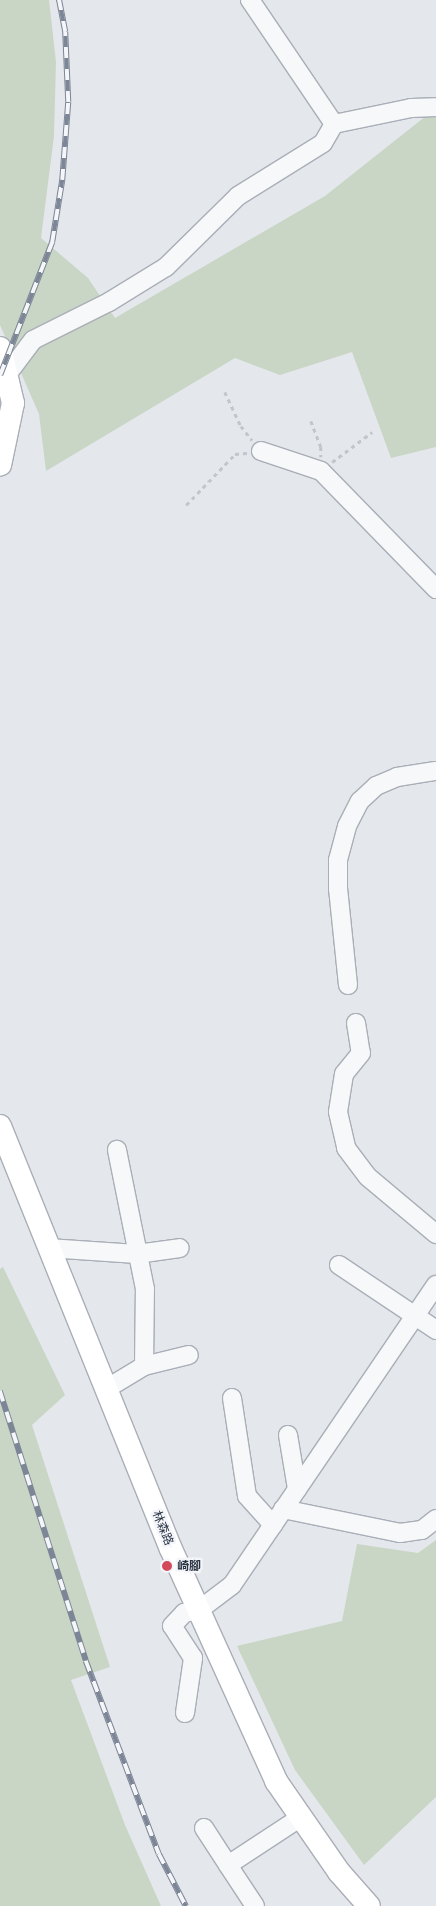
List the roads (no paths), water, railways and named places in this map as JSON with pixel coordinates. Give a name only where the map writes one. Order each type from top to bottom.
[{"type":"main road","points":[[0,465],[13,403],[3,362]]},
{"type":"main road","name":"林森路","points":[[0,1126],[171,1549],[276,1781],[338,1872],[369,1906]]},
{"type":"lane","points":[[250,0],[334,124]]},
{"type":"lane","points":[[334,124],[411,108],[436,107]]},
{"type":"lane","points":[[3,362],[33,340],[108,302],[166,267],[238,196],[324,143],[334,124]]},
{"type":"lane","points":[[261,451],[321,470],[436,589]]},
{"type":"lane","points":[[348,985],[338,888],[338,860],[347,826],[360,801],[376,786],[397,777],[436,771]]},
{"type":"lane","points":[[356,1023],[361,1053],[344,1074],[338,1112],[346,1148],[368,1177],[436,1234]]},
{"type":"lane","points":[[117,1150],[144,1289],[144,1366]]},
{"type":"lane","points":[[48,1248],[137,1254],[180,1248]]},
{"type":"lane","points":[[339,1265],[436,1330]]},
{"type":"lane","points":[[185,1713],[193,1658],[172,1626],[184,1613],[199,1610],[232,1585],[436,1285]]},
{"type":"lane","points":[[106,1389],[144,1366],[189,1355]]},
{"type":"lane","points":[[232,1398],[246,1496],[273,1525]]},
{"type":"lane","points":[[288,1436],[297,1489]]},
{"type":"lane","points":[[283,1509],[400,1533],[422,1530],[436,1519]]},
{"type":"lane","points":[[228,1865],[301,1817]]},
{"type":"lane","points":[[204,1828],[255,1906]]},
{"type":"railway","points":[[0,375],[52,242],[62,180],[68,102],[65,32],[59,0]]},
{"type":"railway","points":[[0,1391],[86,1661],[159,1854],[186,1906]]},
{"type":"place","name":"崎腳","points":[[167,1566]]}]
